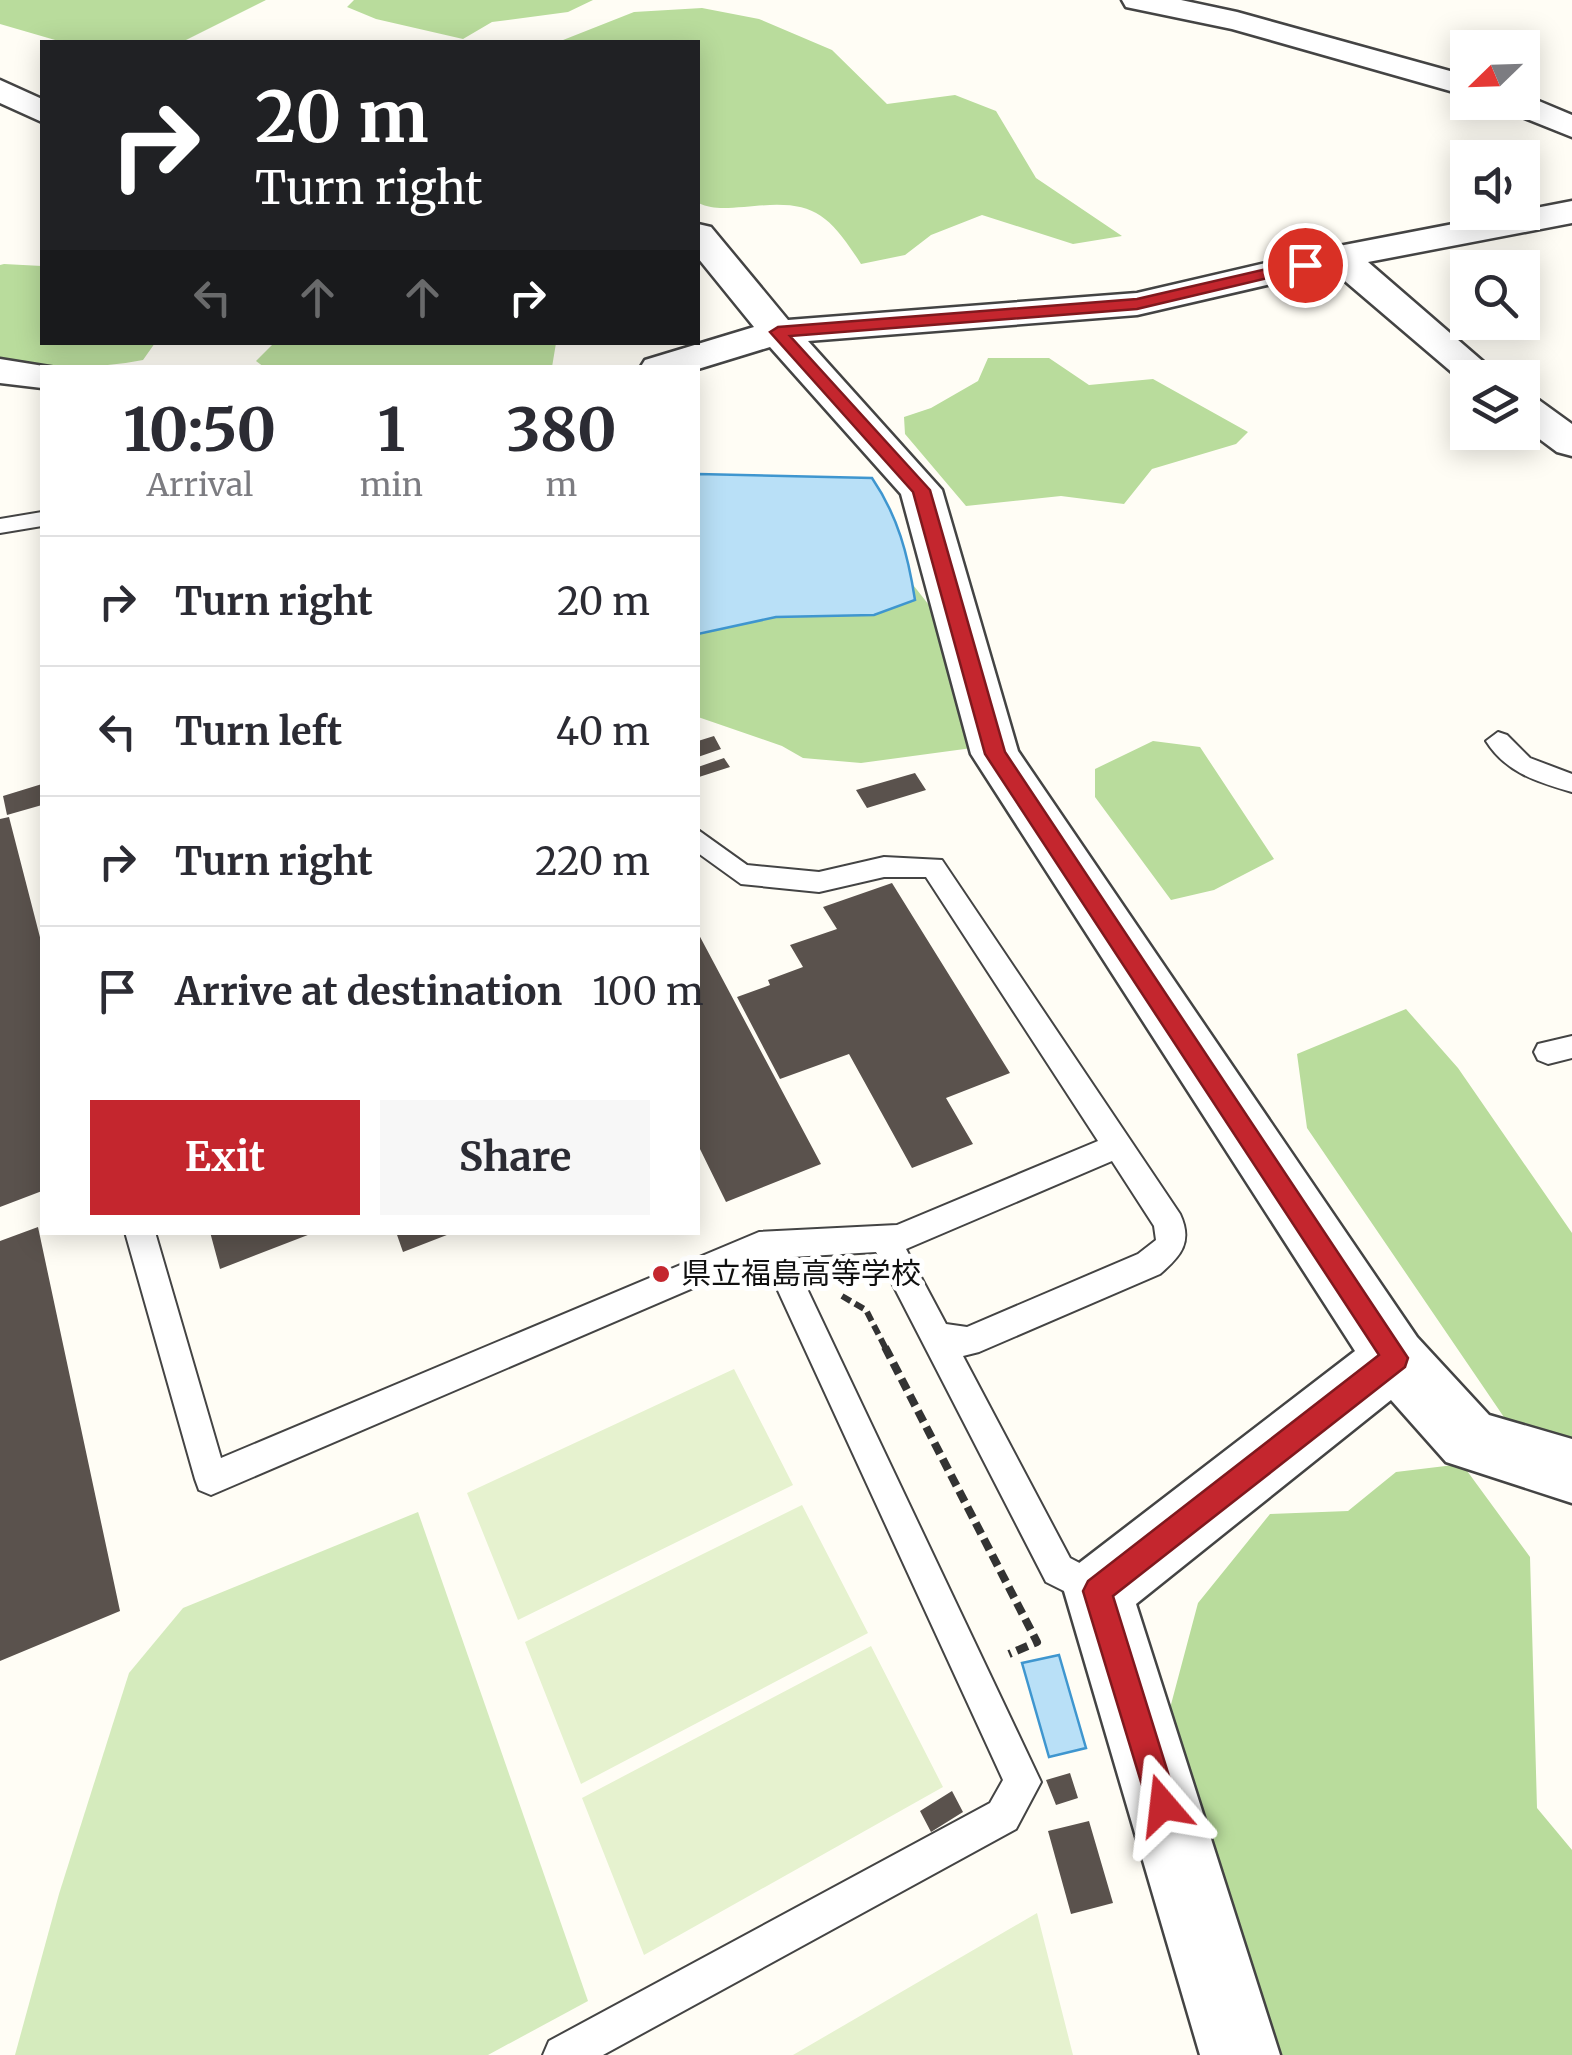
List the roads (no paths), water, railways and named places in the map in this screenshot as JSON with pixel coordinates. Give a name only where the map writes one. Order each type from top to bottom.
[{"type":"street","points":[[1137,0],[1237,21],[1450,81]]},
{"type":"street","points":[[1540,113],[1572,127]]},
{"type":"street","points":[[668,365],[778,332],[1137,304],[1339,257],[1572,212]]},
{"type":"street","points":[[700,237],[778,332],[922,490],[995,754],[1396,1358],[1469,1440],[1572,1471]]},
{"type":"street","points":[[1339,257],[1461,360]]},
{"type":"street","points":[[0,371],[40,376]]},
{"type":"street","points":[[1540,420],[1572,443]]},
{"type":"street","points":[[1240,2055],[1098,1591],[1396,1358]]},
{"type":"lane","points":[[0,526],[40,520]]},
{"type":"lane","points":[[1498,741],[1511,759],[1539,774],[1572,782]]},
{"type":"lane","points":[[700,842],[742,874],[820,882],[884,866],[933,868],[1169,1223],[1171,1246],[1148,1264],[968,1342],[937,1338]]},
{"type":"lane","points":[[141,1235],[211,1478],[759,1245],[898,1238],[1117,1146]]},
{"type":"lane","points":[[885,1239],[1058,1570],[1098,1591]]},
{"type":"lane","points":[[563,2055],[1003,1816],[1023,1782],[772,1244]]},
{"type":"water","points":[[700,474],[872,478],[901,536],[915,600],[874,615],[776,617],[700,634]]},
{"type":"water","points":[[1059,1655],[1086,1748],[1049,1757],[1022,1663]]},
{"type":"place","name":"県立福島高等学校","points":[[661,1274]]}]
